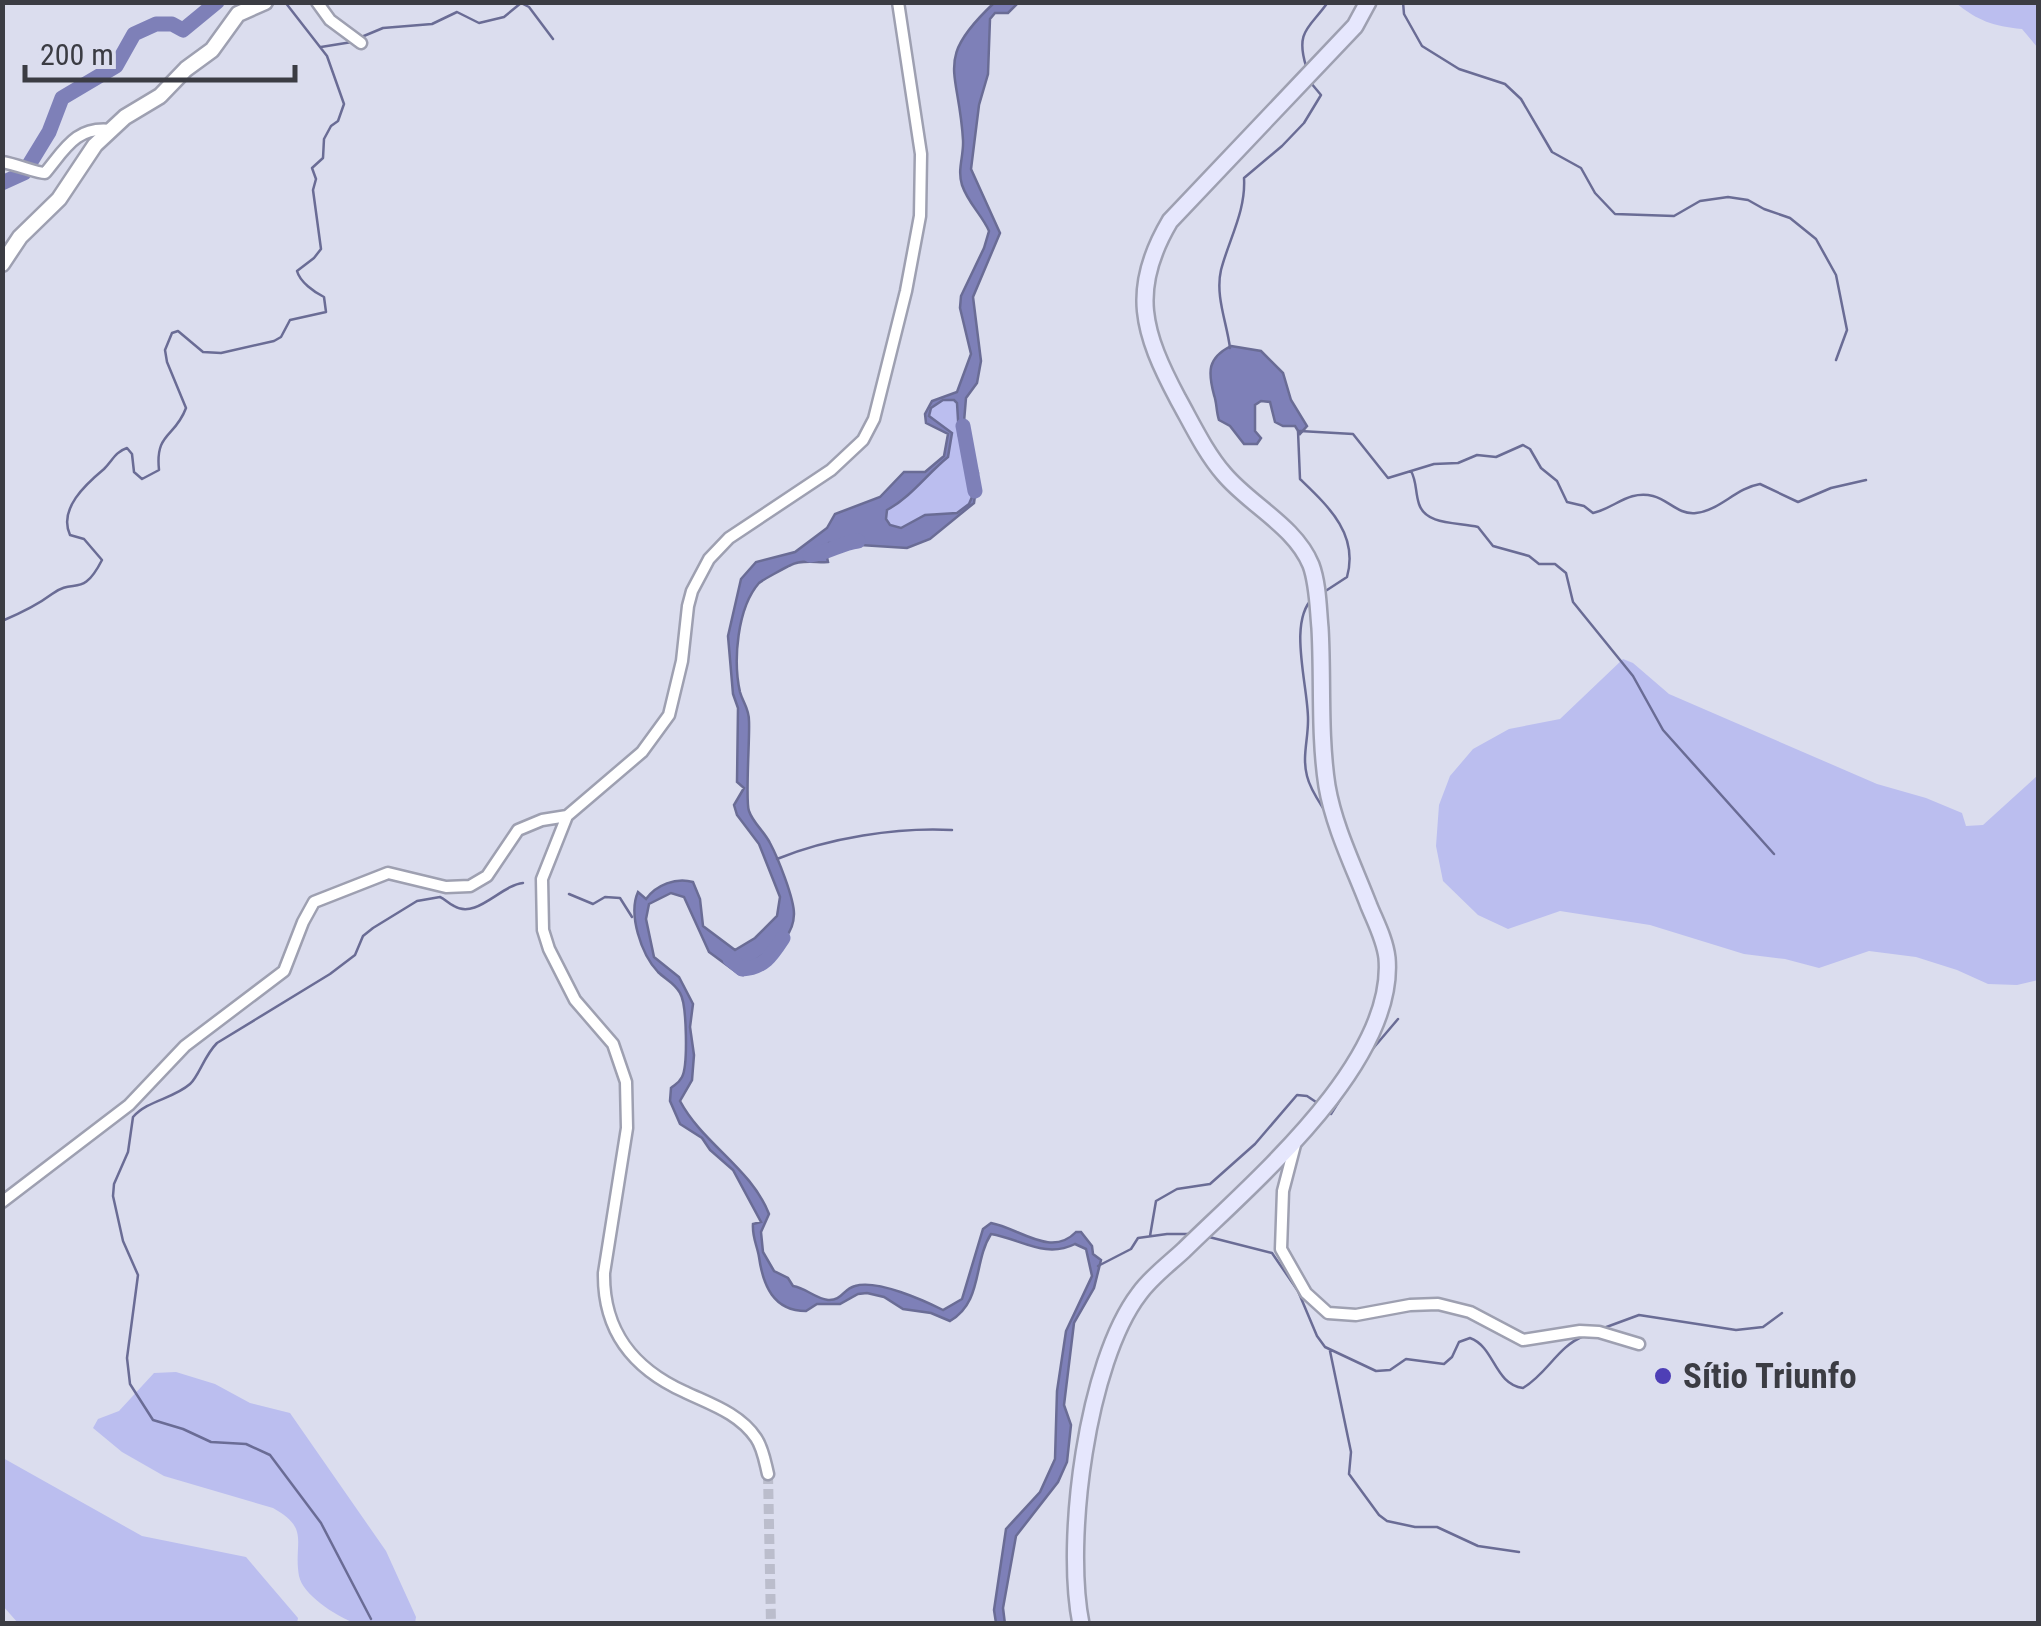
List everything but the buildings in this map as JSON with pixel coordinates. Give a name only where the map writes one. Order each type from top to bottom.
[{"type":"main road","points":[[1081,1624],[1077,1581],[1080,1470],[1099,1380],[1118,1329],[1141,1290],[1296,1140],[1350,1073],[1385,992],[1384,944],[1338,828],[1328,789],[1318,602],[1310,564],[1293,537],[1224,474],[1196,432],[1157,358],[1146,320],[1144,291],[1150,260],[1170,222],[1355,26],[1368,2]]},
{"type":"street","points":[[2,264],[20,237],[59,199],[85,156],[111,130],[157,99],[186,69],[212,50],[238,14],[265,2]]},
{"type":"street","points":[[317,2],[330,20],[361,43]]},
{"type":"street","points":[[768,1474],[758,1440],[750,1430],[721,1408],[680,1390],[632,1358],[613,1325],[604,1273],[628,1099],[613,1044],[575,1000],[553,958],[543,930],[542,879],[568,816],[642,752],[669,715],[680,673],[688,606],[709,559],[729,538],[831,470],[863,440],[874,419],[920,216],[920,154],[898,2]]},
{"type":"street","points":[[2,162],[47,172],[77,136],[94,129],[111,130]]},
{"type":"street","points":[[2,1202],[129,1105],[185,1046],[284,971],[302,922],[314,902],[388,872],[446,887],[470,886],[487,876],[518,830],[542,820],[568,816]]},
{"type":"street","points":[[1296,1140],[1283,1191],[1281,1250],[1306,1293],[1328,1313],[1356,1315],[1438,1304],[1470,1312],[1523,1340],[1580,1331],[1599,1332],[1639,1344]]},
{"type":"shaded area","points":[[994,3],[1018,3],[1008,13],[995,13],[990,19],[988,74],[979,105],[971,169],[1000,233],[973,297],[981,361],[977,383],[966,398],[964,422],[978,473],[974,503],[930,539],[907,548],[829,543],[825,548],[828,562],[800,562],[784,568],[759,583],[746,606],[737,665],[740,692],[749,716],[748,805],[789,888],[794,914],[792,926],[781,943],[756,960],[743,975],[709,952],[684,897],[671,893],[649,904],[646,919],[654,957],[679,977],[693,1004],[692,1080],[680,1101],[761,1198],[769,1214],[761,1232],[763,1252],[774,1271],[788,1278],[793,1286],[828,1300],[855,1286],[876,1286],[943,1310],[962,1299],[983,1229],[991,1223],[1046,1242],[1081,1232],[1093,1254],[1101,1260],[1094,1288],[1074,1323],[1064,1405],[1071,1425],[1067,1462],[1058,1482],[1016,1536],[1003,1608],[1005,1624],[996,1623],[994,1610],[1006,1529],[1040,1492],[1055,1459],[1057,1391],[1066,1331],[1092,1276],[1086,1249],[1075,1244],[1043,1249],[991,1234],[973,1293],[950,1321],[931,1313],[903,1309],[884,1297],[867,1293],[840,1304],[817,1304],[806,1311],[778,1301],[763,1277],[754,1237],[753,1224],[761,1222],[733,1170],[702,1138],[680,1124],[670,1101],[671,1088],[682,1077],[685,1061],[682,999],[646,955],[635,911],[638,892],[646,899],[667,883],[693,882],[700,899],[703,926],[735,950],[755,938],[777,916],[780,897],[759,844],[734,805],[744,788],[737,782],[738,708],[733,694],[728,636],[741,579],[756,562],[795,552],[827,528],[835,514],[880,497],[904,472],[925,472],[944,456],[948,434],[926,423],[925,414],[932,401],[957,392],[971,354],[960,308],[961,296],[989,231],[962,185],[960,173],[963,140],[954,66],[963,38]],"holes":[[[943,400],[954,400],[959,436],[968,450],[972,468],[969,504],[957,513],[925,515],[901,528],[890,525],[887,510],[948,457],[952,433],[929,416],[931,408]]]},
{"type":"shaded area","points":[[1956,3],[2038,3],[2038,48],[2022,29],[1986,22]]},
{"type":"shaded area","points":[[1231,346],[1261,351],[1283,373],[1291,400],[1307,426],[1300,434],[1295,426],[1275,422],[1270,402],[1255,405],[1255,431],[1261,438],[1257,444],[1244,444],[1230,426],[1219,420],[1211,366],[1217,355]]},
{"type":"shaded area","points":[[943,400],[957,403],[960,439],[968,450],[972,468],[969,505],[957,513],[935,513],[901,528],[890,525],[887,510],[948,457],[952,433],[929,416],[931,408]]},
{"type":"shaded area","points":[[1623,659],[1669,694],[1877,784],[1962,813],[1966,826],[1983,825],[2038,775],[2038,980],[2017,985],[1988,984],[1916,957],[1869,951],[1819,968],[1744,954],[1650,925],[1560,911],[1508,929],[1478,915],[1443,881],[1436,846],[1439,805],[1450,776],[1473,749],[1509,729],[1560,719]]},
{"type":"shaded area","points":[[176,1372],[215,1384],[250,1403],[290,1413],[386,1551],[416,1617],[415,1623],[359,1623],[337,1615],[302,1583],[298,1537],[285,1516],[273,1508],[164,1476],[122,1452],[93,1428],[98,1419],[119,1411],[154,1373]]},
{"type":"shaded area","points":[[3,1458],[142,1536],[246,1557],[298,1618],[297,1623],[18,1623],[3,1606]]},
{"type":"waterway","points":[[2,183],[24,173],[49,132],[62,98],[116,66],[134,34],[156,24],[172,24],[183,30],[217,2]]},
{"type":"waterway","points":[[2,621],[60,589],[83,583],[95,572],[102,560],[84,539],[70,535],[68,516],[82,490],[117,454],[127,448],[132,454],[134,472],[142,479],[159,470],[160,448],[186,408],[167,362],[165,350],[172,333],[178,331],[203,352],[221,353],[274,341],[281,337],[290,320],[326,312],[324,297],[304,283],[297,271],[321,249],[312,168],[323,158],[324,139],[338,121],[344,104],[327,56],[285,2]]},
{"type":"waterway","points":[[1306,66],[1303,37],[1328,2]]},
{"type":"waterway","points":[[1403,2],[1404,14],[1422,46],[1459,69],[1505,84],[1521,99],[1552,152],[1581,168],[1595,193],[1615,214],[1674,216],[1700,201],[1728,197],[1748,200],[1790,218],[1816,239],[1836,275],[1847,330],[1836,360]]},
{"type":"waterway","points":[[359,38],[383,28],[432,24],[457,12],[479,23],[504,17],[521,3],[529,7],[553,39]]},
{"type":"waterway","points":[[321,47],[352,42]]},
{"type":"waterway","points":[[1230,348],[1220,280],[1240,213],[1244,178],[1304,123],[1321,95],[1311,83]]},
{"type":"waterway","points":[[963,426],[975,491]]},
{"type":"waterway","points":[[1298,431],[1300,479],[1339,522],[1349,547],[1347,577],[1324,592]]},
{"type":"waterway","points":[[1300,431],[1353,434],[1388,478],[1477,455],[1496,457],[1523,445],[1557,481],[1567,502],[1593,513],[1629,497],[1644,495],[1696,513],[1760,484],[1798,502],[1831,488],[1866,480]]},
{"type":"waterway","points":[[1411,471],[1419,504],[1428,516],[1478,527],[1493,546],[1529,556],[1539,564],[1555,564],[1566,573],[1573,602],[1633,676],[1663,730],[1774,854]]},
{"type":"waterway","points":[[810,555],[858,541]]},
{"type":"waterway","points":[[1313,598],[1305,609],[1300,639],[1308,721],[1305,762],[1310,785],[1325,811]]},
{"type":"waterway","points":[[777,859],[863,836],[952,830]]},
{"type":"waterway","points":[[371,1619],[321,1523],[270,1455],[246,1444],[211,1442],[153,1420],[130,1384],[127,1358],[138,1275],[123,1241],[114,1184],[128,1152],[133,1117],[190,1084],[217,1043],[355,955],[363,936],[373,928],[417,901],[440,897],[454,906],[471,909],[523,883]]},
{"type":"waterway","points":[[569,894],[593,904],[605,897],[620,898],[632,917]]},
{"type":"waterway","points":[[730,959],[742,969],[756,966],[771,955],[783,938]]},
{"type":"waterway","points":[[1329,1112],[1398,1019]]},
{"type":"waterway","points":[[1150,1236],[1156,1201],[1177,1189],[1210,1184],[1255,1144],[1297,1095],[1316,1102]]},
{"type":"waterway","points":[[1098,1266],[1131,1249],[1138,1238],[1189,1234]]},
{"type":"waterway","points":[[1209,1237],[1272,1253],[1298,1291],[1325,1347],[1376,1371],[1390,1370],[1406,1359],[1444,1364],[1459,1342],[1470,1338],[1485,1349],[1506,1380],[1523,1388],[1567,1346],[1584,1336]]},
{"type":"waterway","points":[[1601,1329],[1639,1315],[1736,1330],[1763,1327],[1782,1313]]},
{"type":"waterway","points":[[1330,1351],[1351,1452],[1349,1474],[1379,1515],[1387,1521],[1415,1527],[1437,1527],[1478,1546],[1519,1552]]},
{"type":"tunnel","points":[[768,1474],[771,1624]]},
{"type":"place","name":"Sítio Triunfo","points":[[1663,1376]]}]
